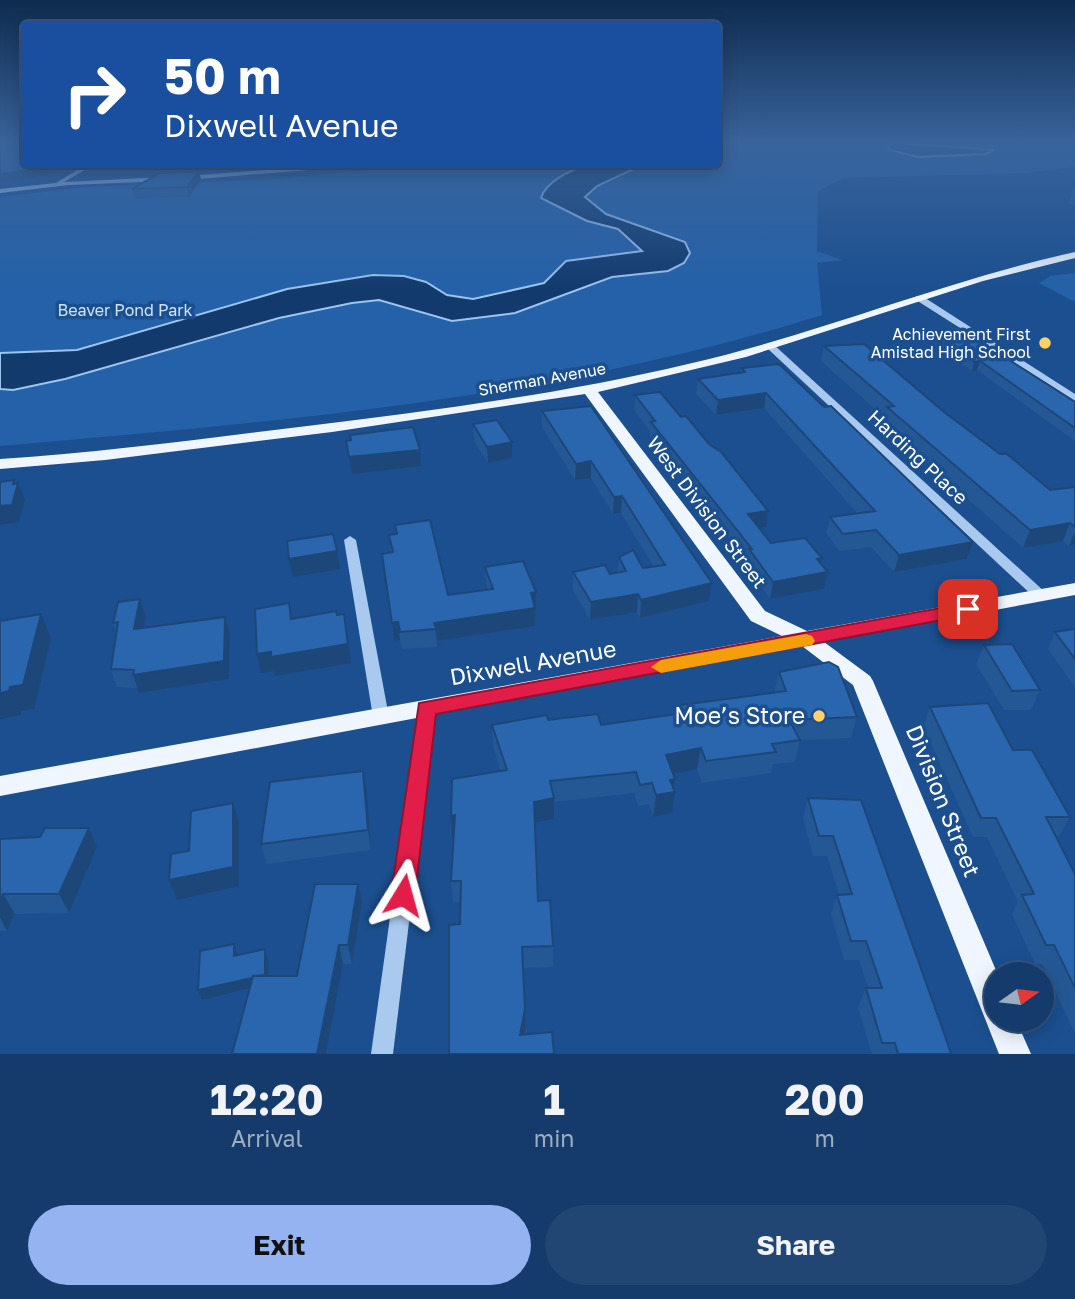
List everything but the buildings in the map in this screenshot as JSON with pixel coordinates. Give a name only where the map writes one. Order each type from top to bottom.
[{"type":"main road","name":"Sherman Avenue","points":[[0,464],[95,456],[361,424],[589,390],[770,346],[1004,271],[1075,255]]},
{"type":"main road","name":"West Division Street","points":[[589,390],[758,616],[808,640]]},
{"type":"main road","name":"Dixwell Avenue","points":[[0,786],[1075,589]]},
{"type":"main road","name":"Division Street","points":[[808,640],[862,681],[984,977]]},
{"type":"main road","points":[[1007,1032],[1015,1054]]},
{"type":"street","points":[[919,299],[1075,398]]},
{"type":"street","name":"Harding Place","points":[[770,346],[1040,595]]},
{"type":"street","points":[[350,540],[381,717]]},
{"type":"street","points":[[382,1054],[426,709]]},
{"type":"green space","name":"Beaver Pond Park","points":[[50,191],[818,191],[817,251],[842,260],[817,263],[822,315],[722,344],[621,368],[415,403],[312,416],[0,446],[0,197]]},
{"type":"green space","points":[[1075,273],[1075,302],[1039,283],[1050,276]]},
{"type":"shaded area","points":[[591,191],[585,197],[606,214],[685,242],[690,253],[684,263],[668,271],[612,277],[515,313],[452,321],[379,300],[352,303],[279,318],[65,379],[13,390],[0,389],[0,353],[77,350],[287,289],[373,275],[404,276],[426,282],[447,295],[473,299],[544,283],[566,261],[642,251],[618,229],[587,221],[541,198],[544,192]]},
{"type":"slow traffic","points":[[661,667],[806,641]]},
{"type":"place","name":"Achievement First Amistad High School","points":[[1045,343]]},
{"type":"place","name":"Moe’s Store","points":[[819,716]]},
{"type":"route","points":[[403,895],[426,709],[968,609]]}]
